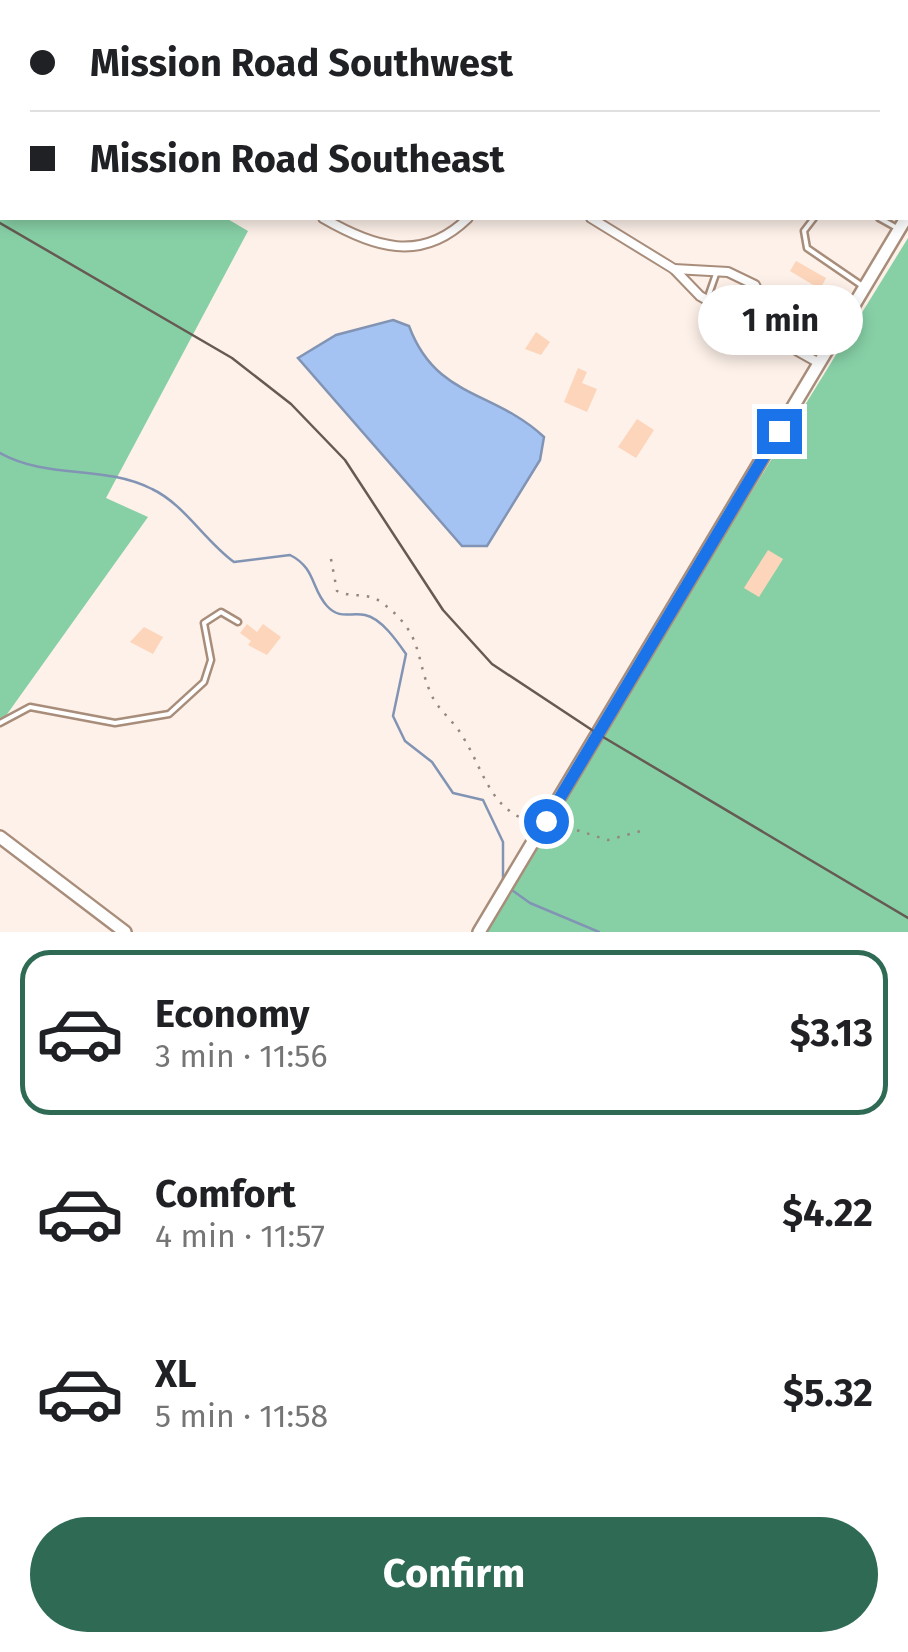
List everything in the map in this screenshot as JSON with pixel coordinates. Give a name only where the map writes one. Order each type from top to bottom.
[{"type":"main road","points":[[479,932],[904,220]]},
{"type":"main road","points":[[0,837],[126,932]]},
{"type":"street","points":[[326,220],[362,241],[399,249],[442,238],[465,220]]},
{"type":"street","points":[[595,220],[674,269],[710,302],[819,363]]},
{"type":"street","points":[[674,269],[736,275],[760,290],[768,319],[782,342]]},
{"type":"lane","points":[[812,220],[804,231],[807,248],[864,288]]},
{"type":"lane","points":[[882,220],[899,230]]},
{"type":"lane","points":[[710,302],[710,280],[720,272]]},
{"type":"lane","points":[[0,723],[30,707],[114,723],[169,714],[204,682],[211,660],[204,623],[221,612],[238,622]]},
{"type":"path","points":[[332,558],[337,591],[380,601],[413,636],[422,652],[430,692],[463,737],[508,813],[608,840],[641,832]]},
{"type":"green space","points":[[0,220],[229,220],[248,231],[106,498],[148,517],[0,724]]},
{"type":"green space","points":[[908,238],[908,932],[480,932]]},
{"type":"water","points":[[393,320],[409,326],[434,368],[450,381],[506,410],[544,437],[540,460],[487,546],[462,546],[298,358],[336,335]]},
{"type":"building","points":[[796,261],[826,278],[820,289],[790,271]]},
{"type":"building","points":[[536,332],[550,342],[541,355],[525,349]]},
{"type":"building","points":[[578,368],[587,372],[582,383],[597,389],[587,412],[564,402]]},
{"type":"building","points":[[637,419],[654,430],[636,458],[618,447]]},
{"type":"building","points":[[768,550],[783,559],[759,597],[744,588]]},
{"type":"building","points":[[247,624],[257,632],[263,624],[281,637],[267,655],[248,645],[251,641],[240,633]]},
{"type":"building","points":[[144,627],[163,637],[153,654],[130,642]]},
{"type":"waterway","points":[[0,453],[37,466],[114,477],[152,489],[174,504],[234,562],[290,555],[309,572],[332,610],[365,615],[383,625],[406,654],[393,716],[405,741],[432,762],[453,793],[483,800],[503,842],[503,882]]},
{"type":"waterway","points":[[509,888],[530,903],[599,932]]},
{"type":"railway","points":[[0,223],[232,358],[291,404],[345,460],[443,610],[492,664],[598,734],[908,918]]},
{"type":"route","points":[[546,821],[779,431]]}]
